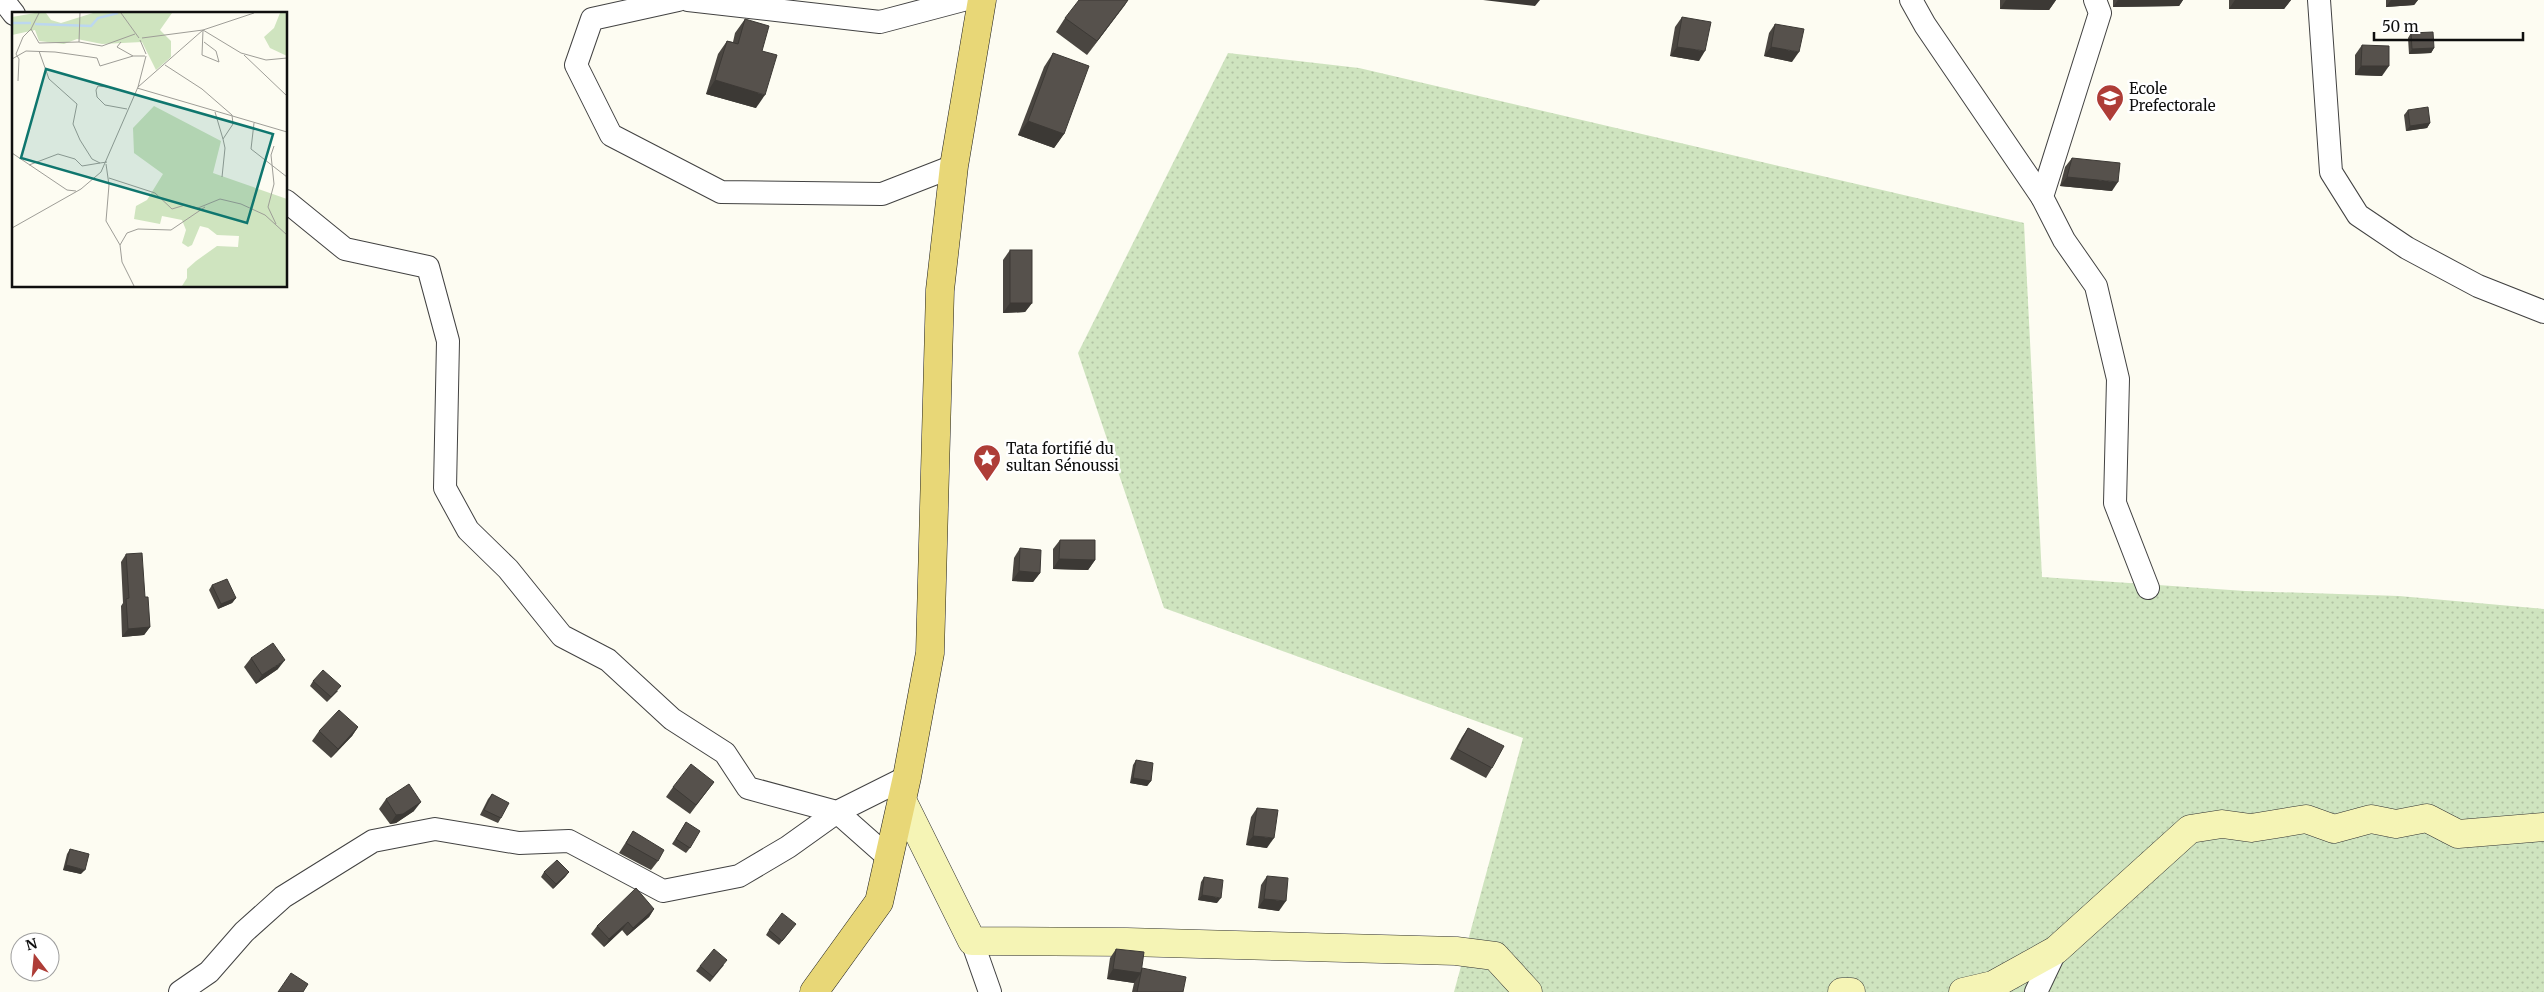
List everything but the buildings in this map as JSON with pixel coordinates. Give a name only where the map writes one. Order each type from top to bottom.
[{"type":"main road","points":[[814,992],[879,902],[905,789],[930,653],[940,290],[954,166],[982,0]]},
{"type":"street","points":[[4,0],[13,12]]},
{"type":"street","points":[[678,0],[592,19],[576,65],[611,135],[720,192],[882,194],[954,166]]},
{"type":"street","points":[[688,0],[880,22],[963,0]]},
{"type":"street","points":[[1911,0],[1936,41],[2042,197],[2064,240],[2096,286],[2118,379],[2115,503],[2148,588]]},
{"type":"street","points":[[2042,197],[2100,13],[2095,0]]},
{"type":"street","points":[[2319,0],[2324,104],[2331,172],[2358,215],[2408,248],[2478,286],[2544,312]]},
{"type":"street","points":[[288,203],[345,249],[428,267],[448,341],[445,488],[468,530],[508,569],[562,636],[608,660],[672,719],[725,753],[748,788],[837,812],[889,858]]},
{"type":"street","points":[[180,992],[209,972],[244,932],[283,896],[373,841],[435,829],[519,843],[569,841],[663,890],[739,876],[788,847],[837,812],[905,789],[972,941],[990,992]]},
{"type":"street","points":[[1963,992],[1993,984],[2056,950],[2190,829],[2222,824],[2251,828],[2306,819],[2334,829],[2371,819],[2396,824],[2427,818],[2458,834],[2544,827]]},
{"type":"street","points":[[972,941],[1127,942],[1456,951],[1495,956],[1528,992]]},
{"type":"street","points":[[2036,992],[2056,950]]},
{"type":"street","points":[[1842,992],[1851,992]]},
{"type":"green space","points":[[1228,53],[1359,68],[2024,223],[2042,577],[2245,591],[2399,596],[2544,609],[2544,992],[1454,992],[1523,738],[1164,608],[1078,353]]},
{"type":"place","name":"Ecole Prefectorale","points":[[2110,122]]},
{"type":"place","name":"Tata fortifié du sultan Sénoussi","points":[[987,482]]}]
